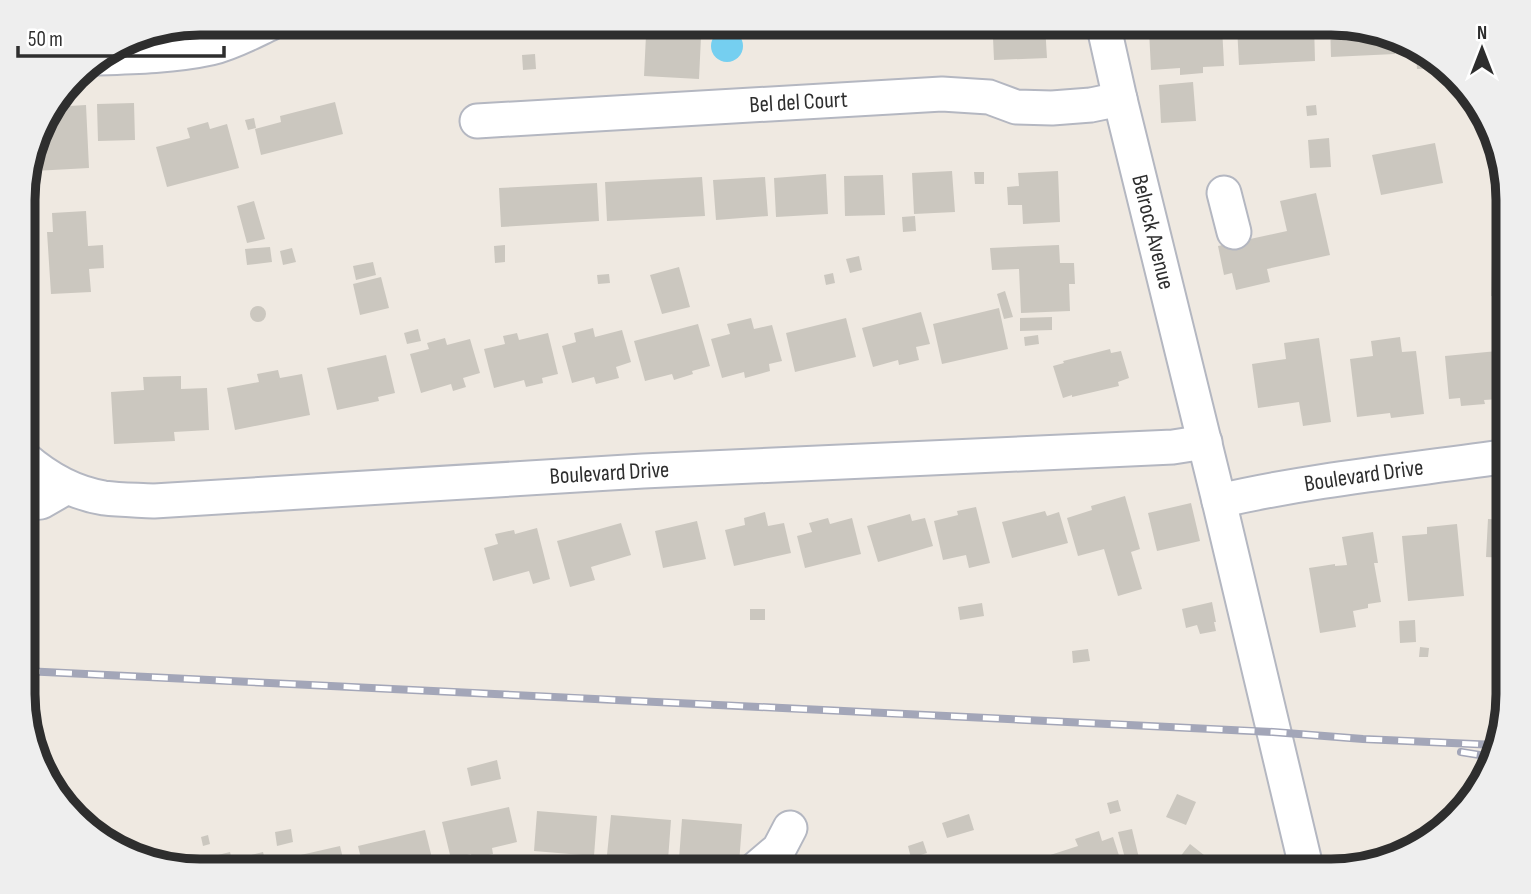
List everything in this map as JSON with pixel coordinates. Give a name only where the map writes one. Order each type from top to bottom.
[{"type":"street","points":[[118,57],[212,48],[247,35]]},
{"type":"street","name":"Belrock Avenue","points":[[1106,35],[1219,501]]},
{"type":"street","name":"Bel del Court","points":[[477,121],[942,94],[989,97],[1016,107],[1091,105],[1119,99]]},
{"type":"street","points":[[1224,193],[1234,232]]},
{"type":"street","name":"Boulevard Drive","points":[[35,468],[67,487],[102,498],[154,502],[643,471],[1173,447],[1205,442]]},
{"type":"street","name":"Boulevard Drive","points":[[1219,501],[1323,482],[1496,458]]},
{"type":"street","points":[[35,503],[67,487]]},
{"type":"street","points":[[1219,501],[1304,859]]},
{"type":"street","points":[[767,859],[779,849],[790,828]]},
{"type":"water","points":[[716,35],[738,35],[742,40],[742,52],[733,61],[721,61],[712,52],[712,40]]},
{"type":"building","points":[[646,35],[701,37],[699,79],[644,76]]},
{"type":"building","points":[[985,35],[1046,35],[1047,58],[994,60],[993,38],[985,38]]},
{"type":"building","points":[[1149,35],[1222,35],[1224,66],[1203,67],[1203,73],[1180,75],[1180,68],[1151,70]]},
{"type":"building","points":[[1237,35],[1314,35],[1315,61],[1239,65]]},
{"type":"building","points":[[1330,35],[1353,36],[1395,48],[1395,54],[1331,57]]},
{"type":"building","points":[[535,54],[536,69],[523,70],[522,55]]},
{"type":"building","points":[[1416,59],[1430,68],[1417,69]]},
{"type":"building","points":[[1193,82],[1196,121],[1161,123],[1159,85]]},
{"type":"building","points":[[335,102],[343,134],[261,155],[255,129],[281,122],[280,116]]},
{"type":"building","points":[[134,103],[135,140],[98,141],[97,104]]},
{"type":"building","points":[[86,105],[89,168],[38,171],[52,127],[64,106]]},
{"type":"building","points":[[1316,105],[1317,115],[1307,116],[1306,106]]},
{"type":"building","points":[[254,118],[256,128],[248,130],[245,120]]},
{"type":"building","points":[[208,122],[210,129],[227,124],[239,168],[167,187],[156,147],[190,138],[187,128]]},
{"type":"building","points":[[1329,138],[1331,167],[1310,168],[1308,140]]},
{"type":"building","points":[[1435,143],[1443,183],[1381,195],[1372,155]]},
{"type":"building","points":[[952,171],[955,212],[914,214],[912,173]]},
{"type":"building","points":[[1058,171],[1060,222],[1023,224],[1022,205],[1008,205],[1007,187],[1019,186],[1018,173]]},
{"type":"building","points":[[974,172],[984,172],[984,184],[975,184]]},
{"type":"building","points":[[826,174],[828,214],[776,217],[774,178]]},
{"type":"building","points":[[883,175],[885,215],[845,216],[844,176]]},
{"type":"building","points":[[702,177],[705,216],[607,221],[605,182]]},
{"type":"building","points":[[765,177],[768,216],[716,220],[713,180]]},
{"type":"building","points":[[597,183],[599,221],[501,227],[499,188]]},
{"type":"building","points":[[1316,193],[1330,255],[1267,269],[1270,282],[1236,290],[1232,273],[1224,275],[1218,246],[1287,231],[1280,201]]},
{"type":"building","points":[[254,201],[265,239],[247,243],[237,206]]},
{"type":"building","points":[[86,211],[88,246],[103,245],[104,268],[89,269],[91,292],[51,294],[47,232],[53,232],[52,213]]},
{"type":"building","points":[[915,216],[916,231],[903,232],[902,217]]},
{"type":"building","points":[[505,245],[505,262],[495,263],[494,246]]},
{"type":"building","points":[[1059,245],[1060,263],[1074,263],[1075,284],[1069,284],[1070,311],[1021,313],[1019,269],[992,270],[990,248]]},
{"type":"building","points":[[270,247],[272,262],[247,265],[245,249]]},
{"type":"building","points":[[292,248],[296,262],[283,265],[280,251]]},
{"type":"building","points":[[859,256],[862,270],[850,273],[846,259]]},
{"type":"building","points":[[1492,258],[1496,258],[1496,296],[1491,296]]},
{"type":"building","points":[[373,262],[376,275],[356,280],[353,266]]},
{"type":"building","points":[[679,267],[690,307],[662,314],[650,275]]},
{"type":"building","points":[[833,273],[835,283],[826,285],[824,275]]},
{"type":"building","points":[[609,274],[610,283],[598,284],[597,275]]},
{"type":"building","points":[[381,277],[389,308],[360,315],[353,284]]},
{"type":"building","points":[[1005,291],[1013,317],[1004,319],[997,294]]},
{"type":"building","points":[[258,306],[266,314],[258,322],[250,314]]},
{"type":"building","points":[[999,308],[1008,349],[942,364],[933,324]]},
{"type":"building","points":[[921,312],[930,344],[916,347],[919,360],[899,365],[898,360],[873,367],[862,328]]},
{"type":"building","points":[[1052,317],[1052,330],[1020,331],[1020,318]]},
{"type":"building","points":[[751,318],[754,329],[772,325],[782,361],[769,364],[770,371],[745,378],[744,372],[722,378],[711,339],[730,334],[727,324]]},
{"type":"building","points":[[846,318],[856,357],[795,372],[786,333]]},
{"type":"building","points":[[698,324],[710,366],[674,380],[672,374],[645,381],[634,341]]},
{"type":"building","points":[[593,328],[595,337],[622,330],[631,362],[616,367],[619,378],[596,384],[594,377],[572,383],[562,346],[576,342],[574,333]]},
{"type":"building","points":[[418,329],[421,341],[407,344],[404,333]]},
{"type":"building","points":[[517,333],[519,340],[548,333],[558,374],[542,378],[543,383],[526,387],[524,380],[494,388],[484,349],[505,344],[503,336]]},
{"type":"building","points":[[1038,335],[1039,344],[1025,346],[1024,337]]},
{"type":"building","points":[[1400,337],[1402,352],[1416,351],[1424,414],[1391,418],[1390,413],[1357,417],[1350,359],[1373,356],[1371,341]]},
{"type":"building","points":[[445,338],[447,345],[470,339],[480,373],[463,378],[466,387],[453,391],[451,384],[421,393],[410,354],[429,349],[427,343]]},
{"type":"building","points":[[1319,338],[1331,422],[1303,426],[1299,402],[1258,408],[1252,364],[1286,359],[1284,343]]},
{"type":"building","points":[[1110,349],[1111,353],[1121,351],[1129,378],[1118,382],[1119,386],[1063,398],[1053,366]]},
{"type":"building","points":[[1496,351],[1496,399],[1484,400],[1485,404],[1461,406],[1460,398],[1449,399],[1445,356]]},
{"type":"building","points":[[386,355],[395,393],[378,397],[379,401],[337,410],[327,368]]},
{"type":"building","points":[[278,370],[280,378],[302,374],[310,415],[235,430],[227,388],[259,382],[257,374]]},
{"type":"building","points":[[181,376],[181,389],[207,388],[209,430],[174,432],[175,441],[114,444],[111,392],[144,390],[143,377]]},
{"type":"building","points":[[1125,496],[1140,549],[1131,552],[1142,589],[1118,596],[1104,549],[1078,556],[1067,518],[1092,510],[1091,506]]},
{"type":"building","points":[[1191,503],[1200,541],[1157,551],[1148,513]]},
{"type":"building","points":[[976,507],[990,563],[969,568],[966,555],[943,560],[934,521],[958,515],[957,511]]},
{"type":"building","points":[[1045,511],[1047,516],[1059,512],[1068,543],[1012,558],[1002,522]]},
{"type":"building","points":[[765,512],[768,526],[784,523],[791,553],[734,566],[725,530],[745,525],[744,518]]},
{"type":"building","points":[[910,514],[912,521],[925,518],[933,546],[878,562],[867,526]]},
{"type":"building","points":[[828,518],[830,524],[852,518],[861,554],[805,568],[797,536],[812,532],[809,523]]},
{"type":"building","points":[[1488,519],[1496,519],[1496,557],[1486,557]]},
{"type":"building","points":[[697,521],[706,559],[663,568],[655,531]]},
{"type":"building","points":[[621,523],[631,555],[591,567],[595,580],[570,587],[557,541]]},
{"type":"building","points":[[1457,524],[1464,596],[1408,601],[1402,536],[1427,534],[1427,527]]},
{"type":"building","points":[[537,528],[550,579],[533,584],[529,571],[493,581],[484,548],[498,544],[495,534],[514,530],[515,534]]},
{"type":"building","points":[[1373,532],[1378,563],[1374,563],[1381,602],[1353,611],[1356,627],[1320,633],[1309,568],[1347,565],[1342,537]]},
{"type":"building","points":[[1212,602],[1216,631],[1200,634],[1197,625],[1186,628],[1182,609]]},
{"type":"building","points":[[982,603],[984,616],[960,620],[958,607]]},
{"type":"building","points":[[750,609],[765,609],[765,620],[750,620]]},
{"type":"building","points":[[1415,620],[1416,642],[1400,643],[1399,621]]},
{"type":"building","points":[[1420,647],[1429,648],[1428,657],[1419,657]]},
{"type":"building","points":[[1088,649],[1090,661],[1073,663],[1072,651]]},
{"type":"building","points":[[497,760],[501,779],[471,786],[467,768]]},
{"type":"building","points":[[1177,794],[1196,802],[1186,825],[1166,817]]},
{"type":"building","points":[[1118,800],[1121,811],[1110,814],[1107,803]]},
{"type":"building","points":[[509,807],[517,842],[492,848],[493,854],[472,859],[471,854],[451,859],[442,822]]},
{"type":"building","points":[[537,811],[597,816],[594,856],[534,851]]},
{"type":"building","points":[[969,814],[974,830],[947,838],[942,823]]},
{"type":"building","points":[[611,815],[671,820],[668,859],[607,855]]},
{"type":"building","points":[[682,819],[742,824],[739,859],[679,859]]},
{"type":"building","points":[[291,829],[293,842],[277,846],[275,832]]},
{"type":"building","points":[[1132,829],[1139,858],[1125,859],[1118,832]]},
{"type":"building","points":[[425,830],[432,859],[361,859],[358,846]]},
{"type":"building","points":[[1099,831],[1102,841],[1113,837],[1120,859],[1041,859],[1078,846],[1075,839]]},
{"type":"building","points":[[208,835],[210,844],[203,846],[201,837]]},
{"type":"building","points":[[923,841],[927,853],[911,858],[908,846]]},
{"type":"building","points":[[1190,844],[1209,859],[1178,859]]},
{"type":"building","points":[[340,846],[343,859],[283,859]]},
{"type":"building","points":[[230,852],[232,859],[206,859]]},
{"type":"building","points":[[263,852],[265,859],[236,859]]},
{"type":"railway","points":[[35,672],[1487,745]]},
{"type":"railway","points":[[1461,752],[1483,756]]}]
